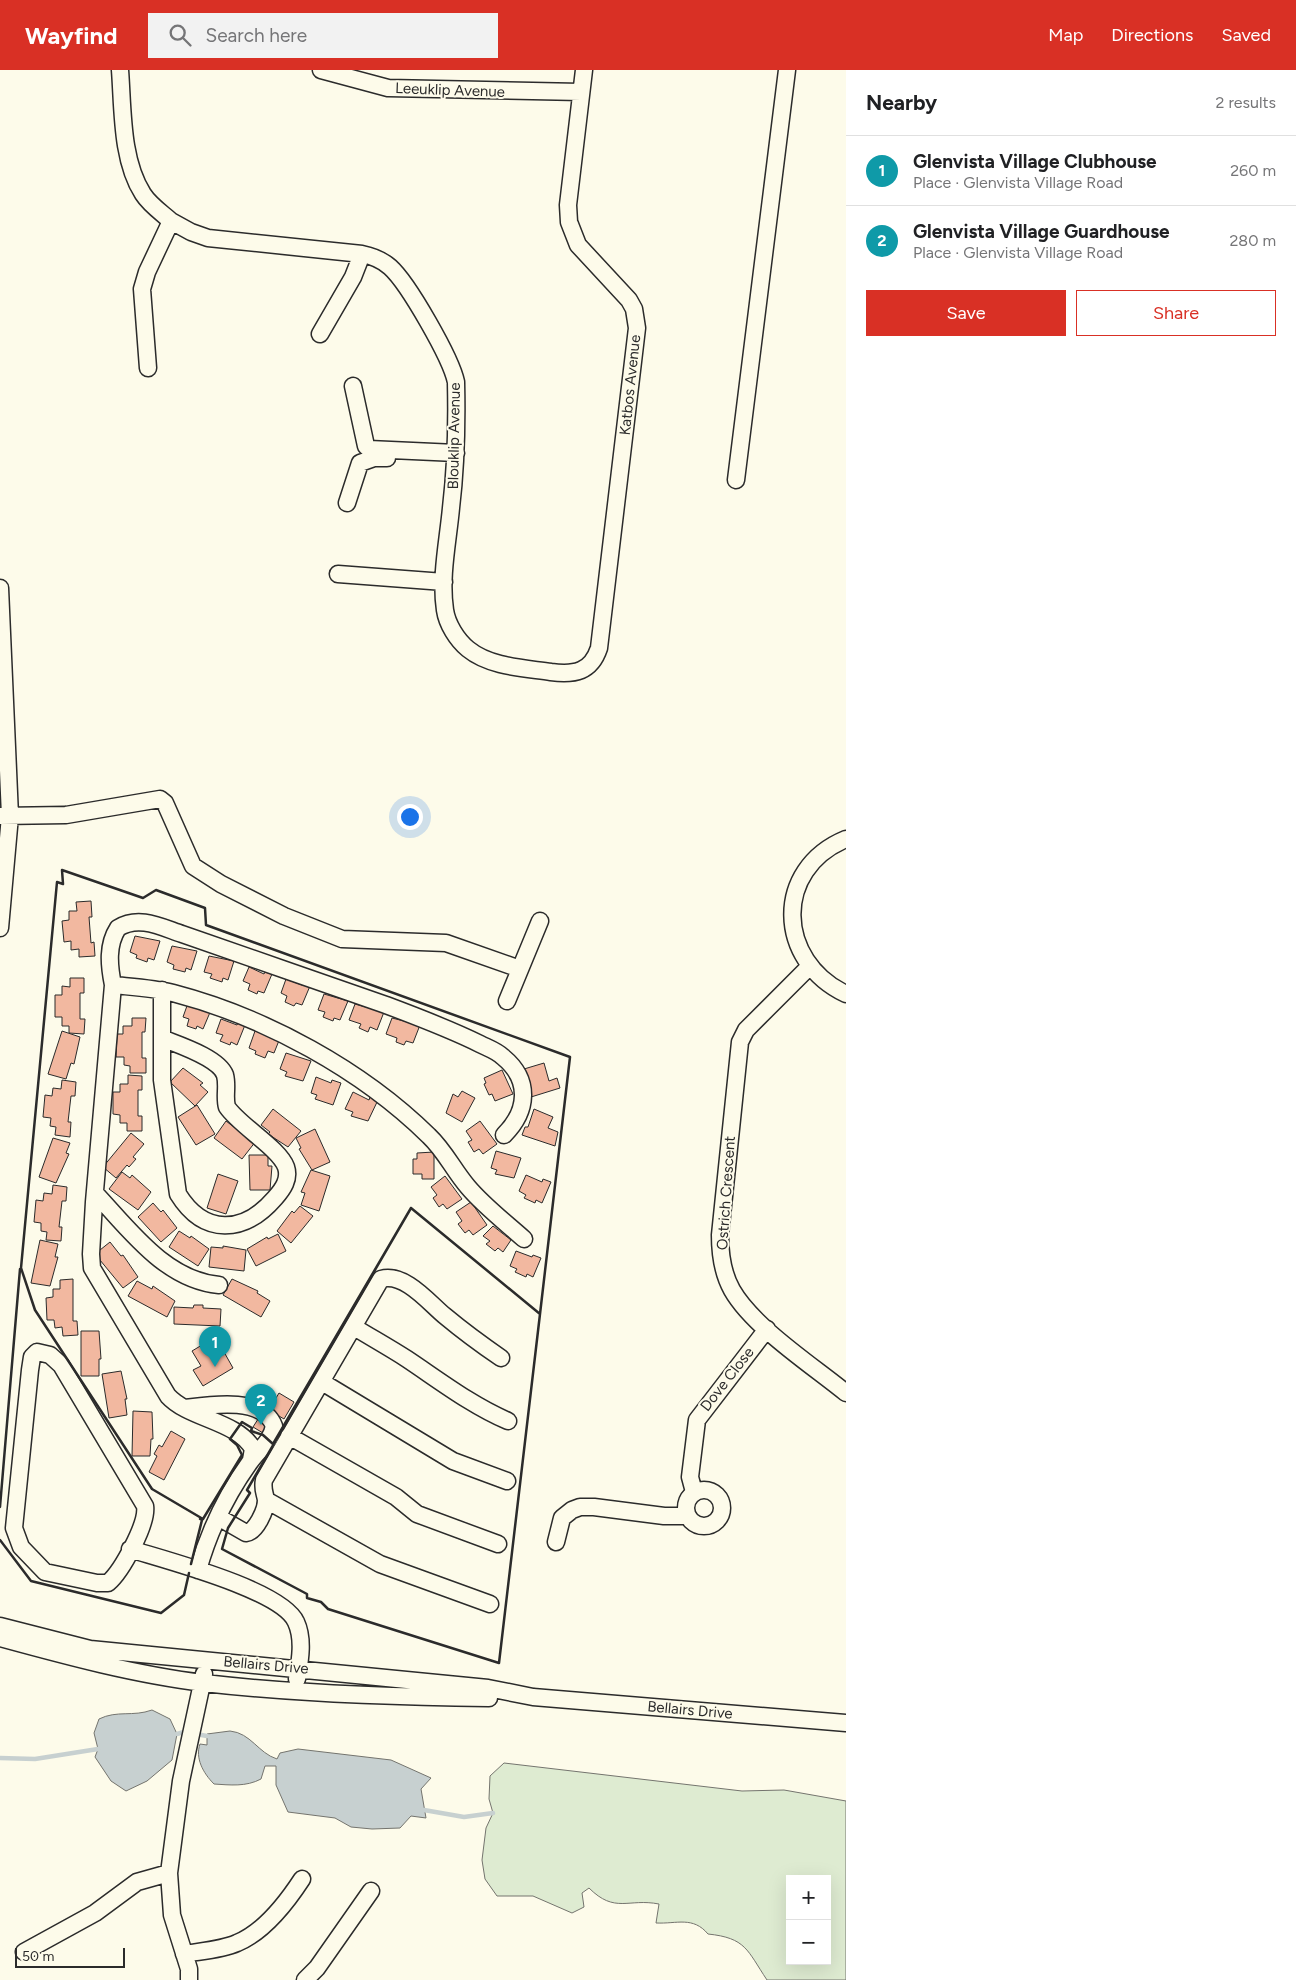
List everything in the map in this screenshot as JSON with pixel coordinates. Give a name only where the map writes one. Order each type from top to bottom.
[{"type":"street","name":"Blouklip Avenue","points":[[120,70],[128,153],[136,177],[144,195],[172,221],[198,236],[224,241],[362,254],[384,262],[397,275],[437,338],[450,364],[456,382],[456,458],[444,582],[445,611],[449,623],[469,650],[498,663],[567,674]]},
{"type":"street","name":"Leeuklip Avenue","points":[[321,70],[388,88],[581,92]]},
{"type":"street","name":"Katbos Avenue","points":[[567,674],[578,672],[588,666],[600,648],[637,328],[634,309],[628,300],[578,245],[571,231],[568,205],[584,70]]},
{"type":"street","points":[[736,480],[787,70]]},
{"type":"street","points":[[148,368],[142,289],[147,272],[172,221]]},
{"type":"street","points":[[320,334],[353,277],[362,254]]},
{"type":"street","points":[[353,386],[366,446],[369,449],[456,458]]},
{"type":"street","points":[[347,503],[360,463],[366,460],[374,458],[456,458]]},
{"type":"street","points":[[338,574],[444,582]]},
{"type":"street","points":[[0,588],[5,816],[0,928]]},
{"type":"street","points":[[5,816],[66,815],[160,799],[165,803],[193,866],[220,884],[284,916],[342,939],[446,944],[520,969]]},
{"type":"street","points":[[846,839],[831,845],[810,864],[796,888],[792,915],[796,942],[809,967],[828,986],[846,994]]},
{"type":"street","points":[[507,1001],[540,921]]},
{"type":"street","points":[[251,1460],[253,1449],[244,1438],[173,1401],[163,1389],[94,1274],[90,1254],[113,985],[110,955],[114,934],[125,924],[146,922],[416,1016],[459,1033],[498,1053],[513,1067],[520,1080],[524,1106],[517,1121],[504,1135]]},
{"type":"street","name":"Ostrich Crescent","points":[[809,967],[746,1030],[739,1048],[720,1251],[725,1276],[732,1291],[766,1328],[846,1393]]},
{"type":"street","points":[[113,985],[162,990],[224,1010],[281,1032],[383,1096],[430,1136],[469,1189],[524,1238]]},
{"type":"street","points":[[162,990],[164,1040],[162,1080],[178,1194],[188,1209],[206,1222],[226,1226],[244,1223],[264,1211],[285,1184],[288,1176],[284,1163],[227,1107],[225,1078],[219,1067],[191,1050],[164,1040]]},
{"type":"street","points":[[95,1193],[148,1249],[169,1266],[197,1282],[219,1285]]},
{"type":"street","points":[[218,1517],[242,1532],[249,1533],[256,1526],[266,1500],[263,1490],[264,1480],[379,1281],[391,1278],[418,1291],[446,1317],[501,1358]]},
{"type":"street","points":[[354,1327],[485,1411],[508,1421]]},
{"type":"street","name":"Dove Close","points":[[688,1516],[686,1503],[694,1492],[690,1477],[697,1420],[766,1328]]},
{"type":"street","points":[[37,1352],[50,1356],[61,1365],[142,1498],[145,1518],[130,1549],[110,1581],[98,1583],[45,1572],[29,1557],[19,1542],[14,1528],[30,1370],[32,1356],[37,1352]]},
{"type":"street","points":[[322,1382],[453,1461],[507,1481]]},
{"type":"street","points":[[185,1408],[234,1404],[247,1406],[266,1416],[273,1424],[273,1430],[263,1449],[251,1460],[218,1517],[206,1541],[198,1570]]},
{"type":"street","points":[[289,1436],[396,1497],[417,1514],[498,1544]]},
{"type":"street","points":[[556,1542],[562,1518],[572,1510],[580,1507],[664,1516],[688,1516],[698,1525],[707,1526],[715,1522],[722,1510],[721,1501],[716,1494],[703,1490],[694,1492]]},
{"type":"street","points":[[266,1500],[380,1564],[490,1604]]},
{"type":"street","points":[[130,1549],[198,1570],[265,1597],[291,1614],[299,1632],[301,1648],[294,1691]]},
{"type":"street","name":"Bellairs Drive","points":[[0,1626],[90,1649],[488,1688],[534,1697]]},
{"type":"street","name":"Bellairs Drive","points":[[0,1638],[47,1651],[203,1683],[294,1691],[488,1698],[534,1697],[846,1723]]},
{"type":"street","points":[[189,1980],[184,1954],[172,1915],[169,1872],[176,1811],[203,1683],[205,1660]]},
{"type":"street","points":[[24,1952],[95,1913],[137,1882],[169,1872]]},
{"type":"street","points":[[184,1954],[229,1946],[244,1939],[260,1928],[290,1896],[302,1879]]},
{"type":"street","points":[[305,1980],[327,1954],[371,1891]]},
{"type":"green space","points":[[504,1763],[742,1791],[784,1790],[846,1801],[846,1980],[767,1980],[750,1953],[738,1942],[708,1934],[702,1928],[690,1923],[656,1923],[659,1904],[614,1903],[598,1896],[589,1888],[582,1893],[584,1907],[572,1913],[533,1896],[497,1896],[485,1879],[482,1860],[486,1828],[493,1813],[489,1799],[490,1776]]},
{"type":"shaded area","points":[[152,1710],[170,1719],[177,1734],[172,1760],[147,1781],[126,1791],[111,1781],[95,1757],[98,1749],[94,1733],[99,1719],[106,1716]]},
{"type":"shaded area","points":[[230,1731],[244,1735],[270,1756],[277,1759],[280,1753],[298,1749],[391,1760],[431,1778],[421,1789],[426,1818],[411,1816],[400,1828],[372,1829],[351,1827],[335,1818],[288,1812],[276,1785],[276,1766],[265,1766],[261,1779],[255,1782],[238,1785],[214,1784],[206,1775],[199,1760],[200,1744],[207,1745],[207,1734]]},
{"type":"building","points":[[91,901],[92,917],[89,917],[91,943],[94,942],[95,956],[79,957],[79,949],[71,950],[71,941],[64,942],[62,921],[69,920],[69,911],[77,911],[76,902]]},
{"type":"building","points":[[135,936],[160,941],[154,960],[148,958],[147,962],[136,958],[137,955],[130,952]]},
{"type":"building","points":[[172,946],[197,951],[191,970],[186,968],[185,972],[173,969],[174,965],[167,962]]},
{"type":"building","points":[[209,956],[234,961],[228,980],[223,978],[222,982],[210,978],[212,974],[204,972]]},
{"type":"building","points":[[249,967],[264,974],[265,972],[272,974],[264,993],[258,991],[257,994],[248,990],[250,984],[243,981]]},
{"type":"building","points":[[70,978],[84,978],[84,993],[80,993],[80,1019],[85,1019],[84,1034],[69,1033],[69,1026],[62,1026],[62,1017],[55,1017],[55,995],[62,995],[62,986],[70,987]]},
{"type":"building","points":[[286,979],[310,986],[302,1005],[296,1003],[294,1006],[285,1002],[287,996],[281,993]]},
{"type":"building","points":[[324,994],[348,1001],[340,1020],[334,1018],[333,1021],[323,1017],[325,1012],[318,1010]]},
{"type":"building","points":[[188,1003],[211,1010],[203,1029],[197,1026],[196,1029],[187,1026],[189,1019],[183,1017]]},
{"type":"building","points":[[355,1004],[384,1012],[377,1030],[370,1027],[368,1032],[359,1028],[361,1024],[349,1020]]},
{"type":"building","points":[[132,1018],[146,1018],[145,1032],[142,1032],[142,1058],[146,1058],[146,1073],[130,1073],[130,1066],[124,1065],[124,1057],[116,1057],[117,1034],[123,1034],[123,1026],[132,1026]]},
{"type":"building","points":[[392,1018],[420,1025],[413,1043],[406,1041],[404,1045],[396,1042],[397,1038],[386,1034]]},
{"type":"building","points":[[221,1019],[237,1025],[238,1023],[245,1025],[237,1045],[231,1042],[230,1045],[220,1041],[223,1035],[216,1033]]},
{"type":"building","points":[[62,1031],[80,1037],[74,1064],[71,1063],[66,1079],[48,1074]]},
{"type":"building","points":[[255,1031],[280,1038],[274,1053],[268,1051],[265,1058],[255,1054],[256,1051],[249,1048]]},
{"type":"building","points":[[286,1053],[311,1061],[303,1081],[285,1076],[287,1072],[280,1069]]},
{"type":"building","points":[[544,1063],[549,1081],[557,1078],[560,1088],[531,1097],[524,1069]]},
{"type":"building","points":[[183,1068],[203,1083],[200,1085],[208,1092],[195,1106],[170,1082]]},
{"type":"building","points":[[502,1070],[513,1094],[495,1101],[492,1094],[489,1095],[484,1084],[486,1083],[484,1078]]},
{"type":"building","points":[[128,1075],[142,1076],[142,1090],[138,1090],[138,1116],[142,1116],[142,1131],[127,1131],[127,1123],[120,1123],[120,1115],[113,1114],[113,1092],[120,1092],[120,1084],[128,1084]]},
{"type":"building","points":[[316,1077],[331,1083],[332,1080],[341,1083],[333,1105],[315,1099],[317,1095],[311,1093]]},
{"type":"building","points":[[62,1080],[76,1082],[75,1096],[71,1096],[68,1122],[71,1122],[70,1137],[55,1135],[56,1127],[50,1126],[51,1118],[43,1117],[45,1095],[52,1096],[53,1088],[61,1089]]},
{"type":"building","points":[[462,1091],[475,1098],[462,1122],[446,1113],[453,1094],[458,1097]]},
{"type":"building","points":[[353,1092],[369,1100],[370,1097],[378,1100],[368,1121],[351,1116],[353,1112],[345,1109]]},
{"type":"building","points":[[197,1105],[215,1134],[196,1145],[178,1117]]},
{"type":"building","points":[[273,1109],[301,1131],[288,1147],[268,1134],[270,1132],[261,1125]]},
{"type":"building","points":[[534,1109],[553,1117],[548,1128],[558,1132],[555,1146],[522,1135],[525,1127],[528,1127]]},
{"type":"building","points":[[226,1121],[234,1127],[236,1124],[256,1141],[242,1159],[214,1138]]},
{"type":"building","points":[[480,1121],[497,1144],[483,1154],[479,1149],[474,1152],[468,1142],[472,1140],[466,1131]]},
{"type":"building","points":[[315,1129],[330,1162],[312,1170],[299,1149],[301,1148],[296,1138]]},
{"type":"building","points":[[131,1133],[144,1144],[133,1157],[136,1159],[129,1167],[127,1165],[116,1178],[103,1167]]},
{"type":"building","points":[[53,1138],[70,1143],[66,1153],[69,1154],[56,1183],[39,1177]]},
{"type":"building","points":[[496,1151],[521,1158],[514,1178],[495,1174],[497,1170],[491,1168]]},
{"type":"building","points":[[434,1152],[434,1179],[422,1179],[422,1174],[413,1174],[413,1159],[417,1159],[417,1153]]},
{"type":"building","points":[[249,1155],[268,1155],[268,1166],[272,1166],[270,1190],[250,1190]]},
{"type":"building","points":[[311,1170],[330,1176],[319,1211],[301,1205],[305,1193],[301,1192]]},
{"type":"building","points":[[122,1172],[130,1178],[132,1175],[151,1192],[138,1210],[109,1189]]},
{"type":"building","points":[[218,1174],[238,1181],[226,1214],[207,1208]]},
{"type":"building","points":[[526,1175],[542,1182],[543,1179],[551,1182],[542,1203],[536,1200],[535,1203],[524,1198],[526,1195],[519,1191]]},
{"type":"building","points":[[445,1176],[462,1199],[447,1209],[443,1204],[439,1207],[433,1198],[437,1195],[431,1187]]},
{"type":"building","points":[[53,1185],[67,1187],[66,1201],[62,1201],[59,1227],[62,1227],[61,1241],[46,1240],[47,1232],[41,1231],[41,1223],[34,1222],[36,1200],[43,1201],[44,1193],[52,1194]]},
{"type":"building","points":[[471,1202],[487,1225],[473,1235],[469,1230],[465,1233],[458,1224],[462,1221],[456,1212]]},
{"type":"building","points":[[153,1203],[161,1212],[163,1210],[177,1228],[161,1242],[138,1217]]},
{"type":"building","points":[[300,1206],[313,1216],[291,1243],[277,1231],[292,1211],[294,1213]]},
{"type":"building","points":[[493,1226],[511,1240],[503,1252],[498,1248],[495,1251],[486,1244],[490,1241],[483,1236]]},
{"type":"building","points":[[179,1231],[190,1238],[191,1236],[209,1249],[198,1266],[169,1247]]},
{"type":"building","points":[[278,1234],[286,1251],[256,1266],[247,1249],[267,1237],[268,1239]]},
{"type":"building","points":[[40,1240],[58,1244],[55,1257],[58,1257],[50,1286],[31,1283]]},
{"type":"building","points":[[110,1242],[121,1256],[123,1255],[138,1277],[123,1288],[95,1254]]},
{"type":"building","points":[[223,1246],[246,1250],[244,1271],[209,1267],[211,1247],[223,1248]]},
{"type":"building","points":[[516,1251],[541,1258],[533,1277],[527,1274],[526,1277],[515,1272],[517,1269],[510,1266]]},
{"type":"building","points":[[73,1279],[73,1321],[77,1321],[78,1335],[63,1336],[62,1327],[55,1328],[54,1320],[47,1320],[46,1298],[53,1297],[53,1289],[60,1289],[60,1280]]},
{"type":"building","points":[[232,1279],[258,1291],[257,1293],[270,1301],[261,1317],[223,1295]]},
{"type":"building","points":[[137,1281],[152,1289],[153,1286],[175,1301],[167,1317],[128,1296]]},
{"type":"building","points":[[194,1305],[203,1305],[203,1308],[221,1309],[220,1326],[174,1324],[174,1307],[193,1308]]},
{"type":"building","points":[[81,1331],[99,1331],[101,1359],[99,1359],[99,1376],[81,1376]]},
{"type":"building","points":[[202,1345],[208,1354],[216,1350],[219,1355],[224,1352],[233,1368],[203,1386],[193,1370],[201,1366],[192,1351]]},
{"type":"building","points":[[121,1371],[127,1399],[125,1399],[127,1415],[109,1418],[102,1374]]},
{"type":"building","points":[[279,1393],[294,1402],[284,1419],[269,1410]]},
{"type":"building","points":[[133,1411],[152,1412],[153,1439],[151,1439],[150,1456],[132,1456]]},
{"type":"building","points":[[260,1416],[270,1422],[263,1433],[253,1427]]},
{"type":"building","points":[[171,1431],[185,1439],[164,1480],[149,1472],[157,1456],[154,1454],[159,1445],[162,1447]]},
{"type":"waterway","points":[[177,1734],[184,1732],[207,1736]]},
{"type":"waterway","points":[[0,1758],[35,1759],[98,1749]]},
{"type":"waterway","points":[[424,1810],[464,1817],[493,1813]]},
{"type":"wall","points":[[62,870],[143,898],[156,890],[205,908],[206,925],[570,1057],[540,1314],[411,1208],[273,1444],[263,1435],[251,1431],[252,1428],[242,1422],[230,1439],[237,1445],[242,1455],[203,1519],[152,1489],[35,1310],[21,1268],[57,882],[63,884],[62,870]]},
{"type":"wall","points":[[411,1208],[540,1314],[499,1663],[328,1609],[321,1602],[307,1598],[307,1594],[222,1549],[228,1528],[250,1493],[247,1490],[411,1208]]},
{"type":"wall","points":[[0,1507],[20,1269]]},
{"type":"wall","points":[[191,1564],[202,1520],[200,1519]]},
{"type":"wall","points":[[0,1540],[31,1581],[161,1613],[184,1595],[189,1573]]},
{"type":"place","name":"Glenvista Village Clubhouse","points":[[215,1367]]},
{"type":"place","name":"Glenvista Village Guardhouse","points":[[261,1425]]}]
